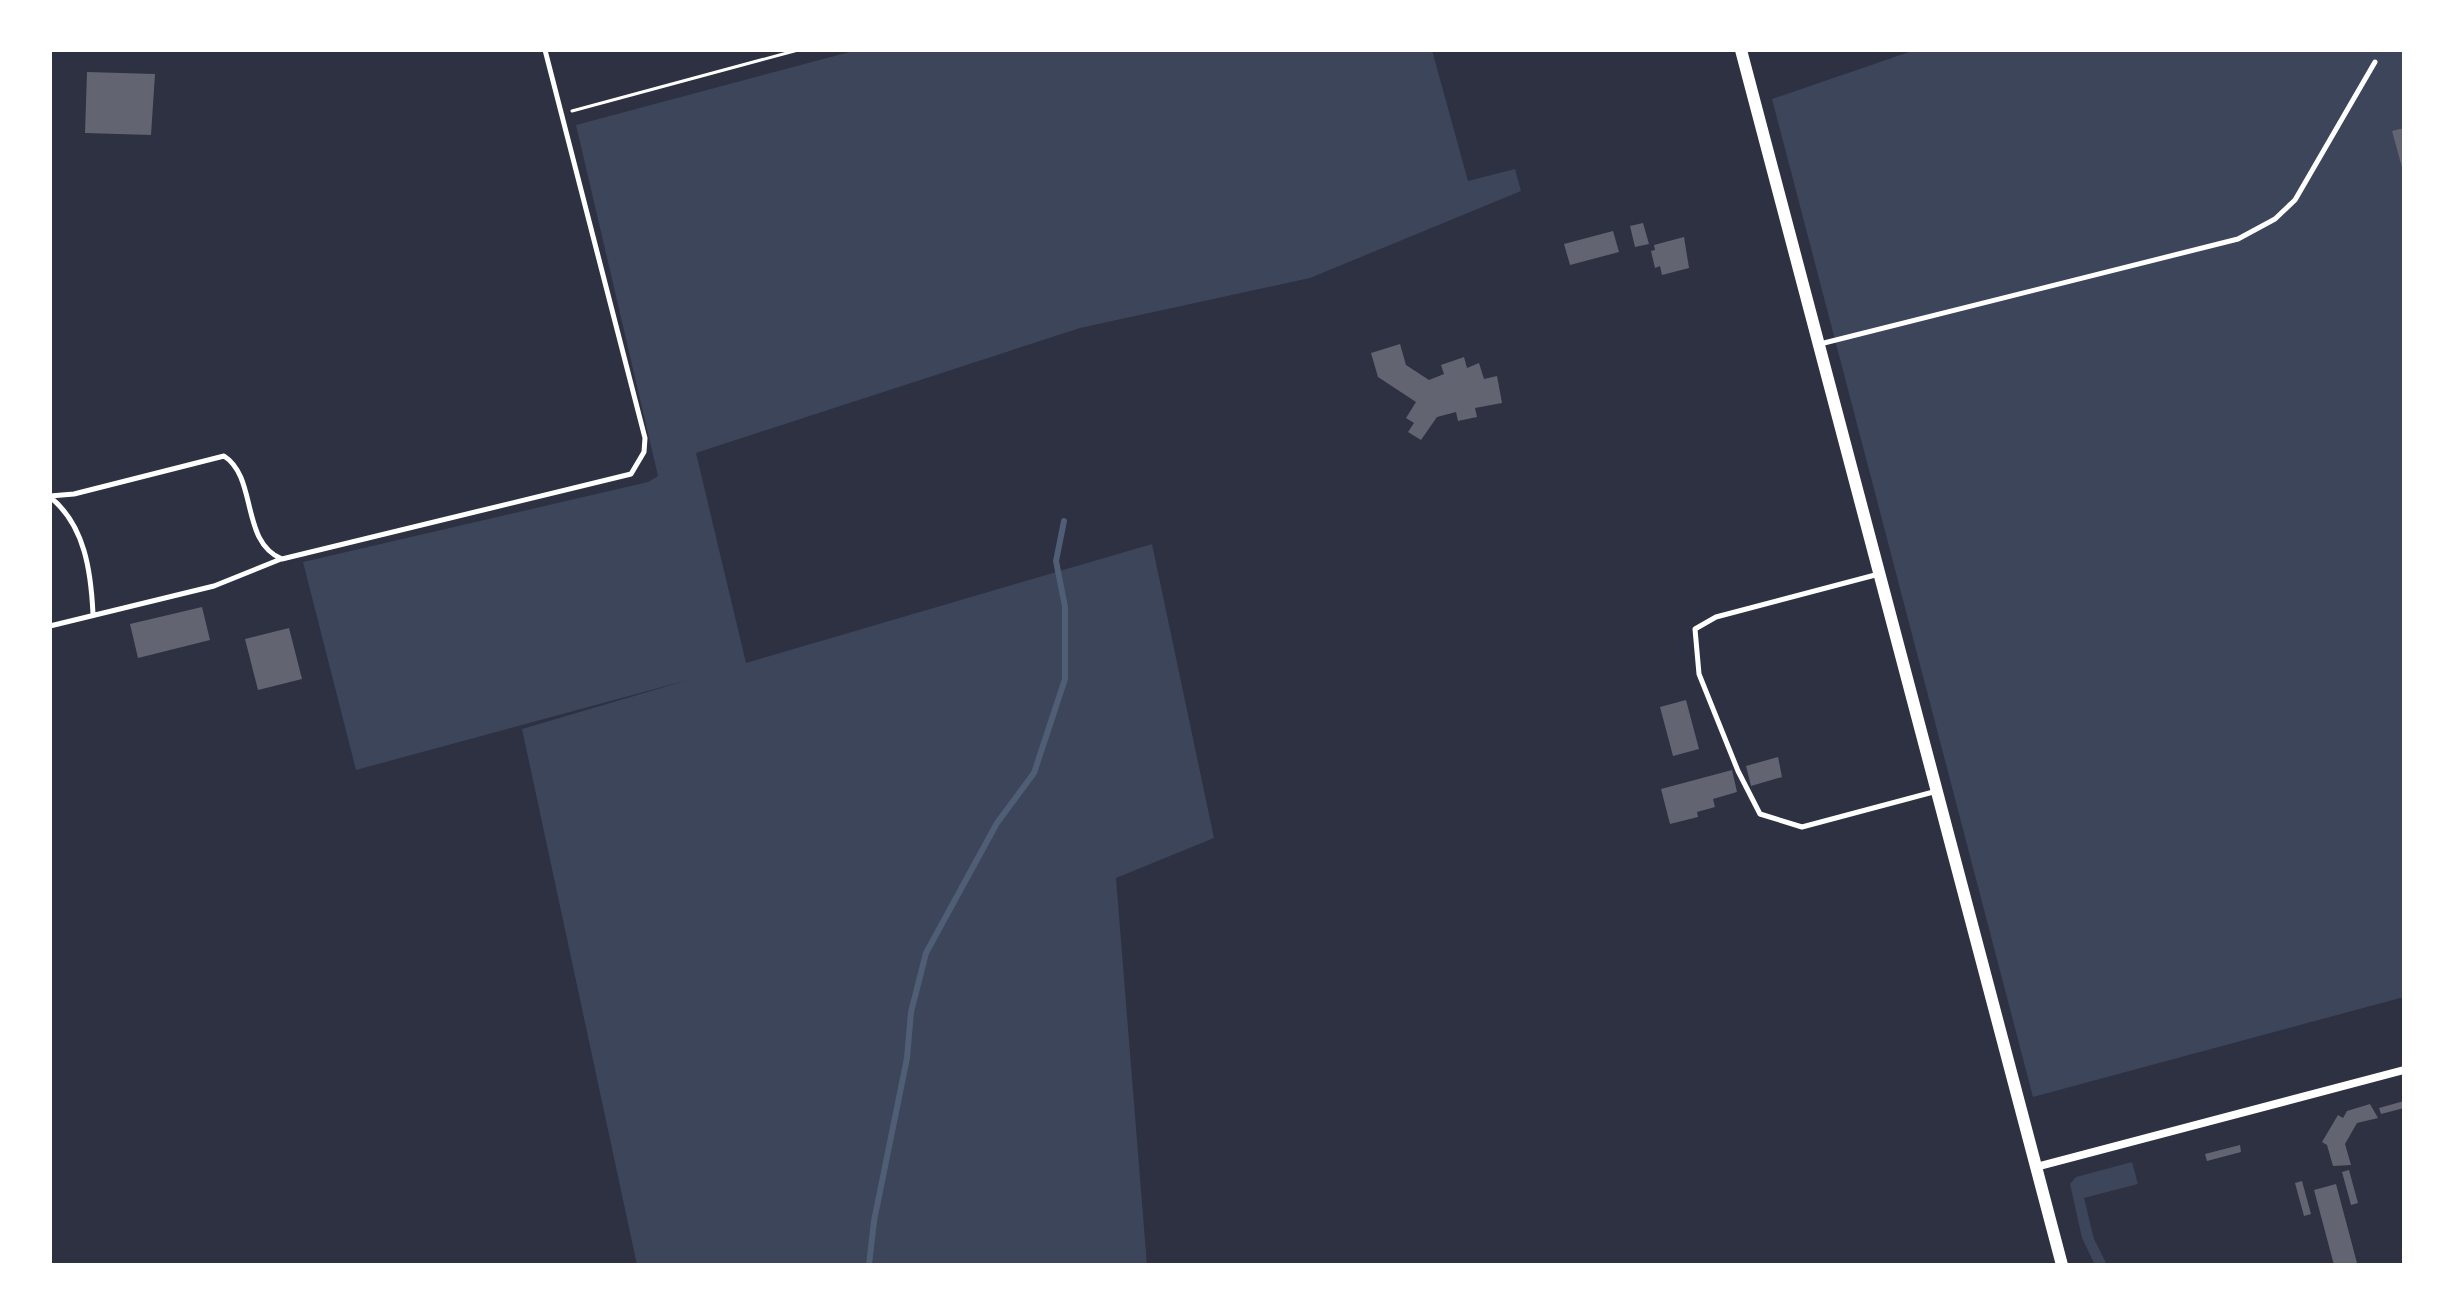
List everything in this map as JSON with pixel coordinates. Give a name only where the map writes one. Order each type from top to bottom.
[{"type":"street","points":[[1741,50],[2062,1265]]},
{"type":"street","points":[[2036,1167],[2404,1070]]},
{"type":"lane","points":[[50,626],[214,586],[282,559],[631,474],[640,463],[645,438],[545,50]]},
{"type":"lane","points":[[1819,344],[2238,239],[2275,219],[2295,200],[2375,62]]},
{"type":"lane","points":[[50,496],[74,494],[224,456],[238,472],[259,539],[270,554],[282,559]]},
{"type":"lane","points":[[50,496],[69,512],[91,572],[93,614]]},
{"type":"lane","points":[[1880,574],[1716,617],[1695,629],[1699,674],[1738,771],[1760,814],[1802,827],[1937,791]]},
{"type":"path","points":[[561,112],[798,50]]},
{"type":"shaded area","points":[[857,50],[1432,50],[1468,181],[1515,169],[1521,191],[1310,278],[1080,328],[696,453],[746,663],[1152,544],[1214,838],[1116,878],[1147,1265],[637,1265],[522,729],[688,680],[356,770],[303,562],[648,482],[658,476],[576,125]]},
{"type":"shaded area","points":[[1915,50],[2404,50],[2404,997],[2033,1097],[1772,99]]},
{"type":"shaded area","points":[[2132,1162],[2138,1184],[2084,1198],[2094,1239],[2107,1265],[2095,1265],[2082,1238],[2070,1184],[2076,1177]]},
{"type":"building","points":[[87,72],[155,74],[151,135],[85,133]]},
{"type":"building","points":[[2404,128],[2404,171],[2403,171],[2392,131]]},
{"type":"building","points":[[1643,223],[1649,244],[1635,247],[1630,226]]},
{"type":"building","points":[[1613,231],[1619,252],[1570,265],[1564,244]]},
{"type":"building","points":[[1684,237],[1689,268],[1662,275],[1660,266],[1655,268],[1651,251],[1655,250],[1654,245]]},
{"type":"building","points":[[1400,344],[1406,365],[1429,380],[1444,374],[1441,365],[1464,357],[1467,368],[1479,363],[1484,379],[1497,376],[1502,403],[1475,408],[1477,417],[1458,421],[1456,412],[1437,417],[1421,440],[1408,432],[1414,423],[1406,418],[1416,402],[1378,377],[1371,353]]},
{"type":"building","points":[[202,607],[210,640],[138,658],[130,624]]},
{"type":"building","points":[[289,628],[302,679],[258,690],[245,639]]},
{"type":"building","points":[[1686,700],[1699,749],[1673,756],[1660,707]]},
{"type":"building","points":[[1778,757],[1782,777],[1751,786],[1746,766]]},
{"type":"building","points":[[1732,770],[1737,792],[1713,799],[1715,807],[1697,812],[1698,817],[1670,824],[1661,789]]},
{"type":"building","points":[[2404,1101],[2404,1108],[2381,1114],[2379,1108]]},
{"type":"building","points":[[2370,1104],[2378,1118],[2357,1123],[2345,1144],[2351,1165],[2333,1166],[2327,1145],[2322,1142],[2338,1115],[2343,1118],[2347,1111]]},
{"type":"building","points":[[2240,1145],[2241,1152],[2207,1161],[2205,1154]]},
{"type":"building","points":[[2349,1170],[2358,1203],[2351,1205],[2342,1172]]},
{"type":"building","points":[[2302,1181],[2311,1214],[2304,1216],[2295,1183]]},
{"type":"building","points":[[2336,1184],[2357,1263],[2349,1265],[2334,1265],[2314,1190]]},
{"type":"waterway","points":[[869,1265],[874,1221],[907,1058],[911,1012],[926,953],[997,823],[1034,773],[1065,679],[1065,607],[1056,561],[1064,521]]}]
